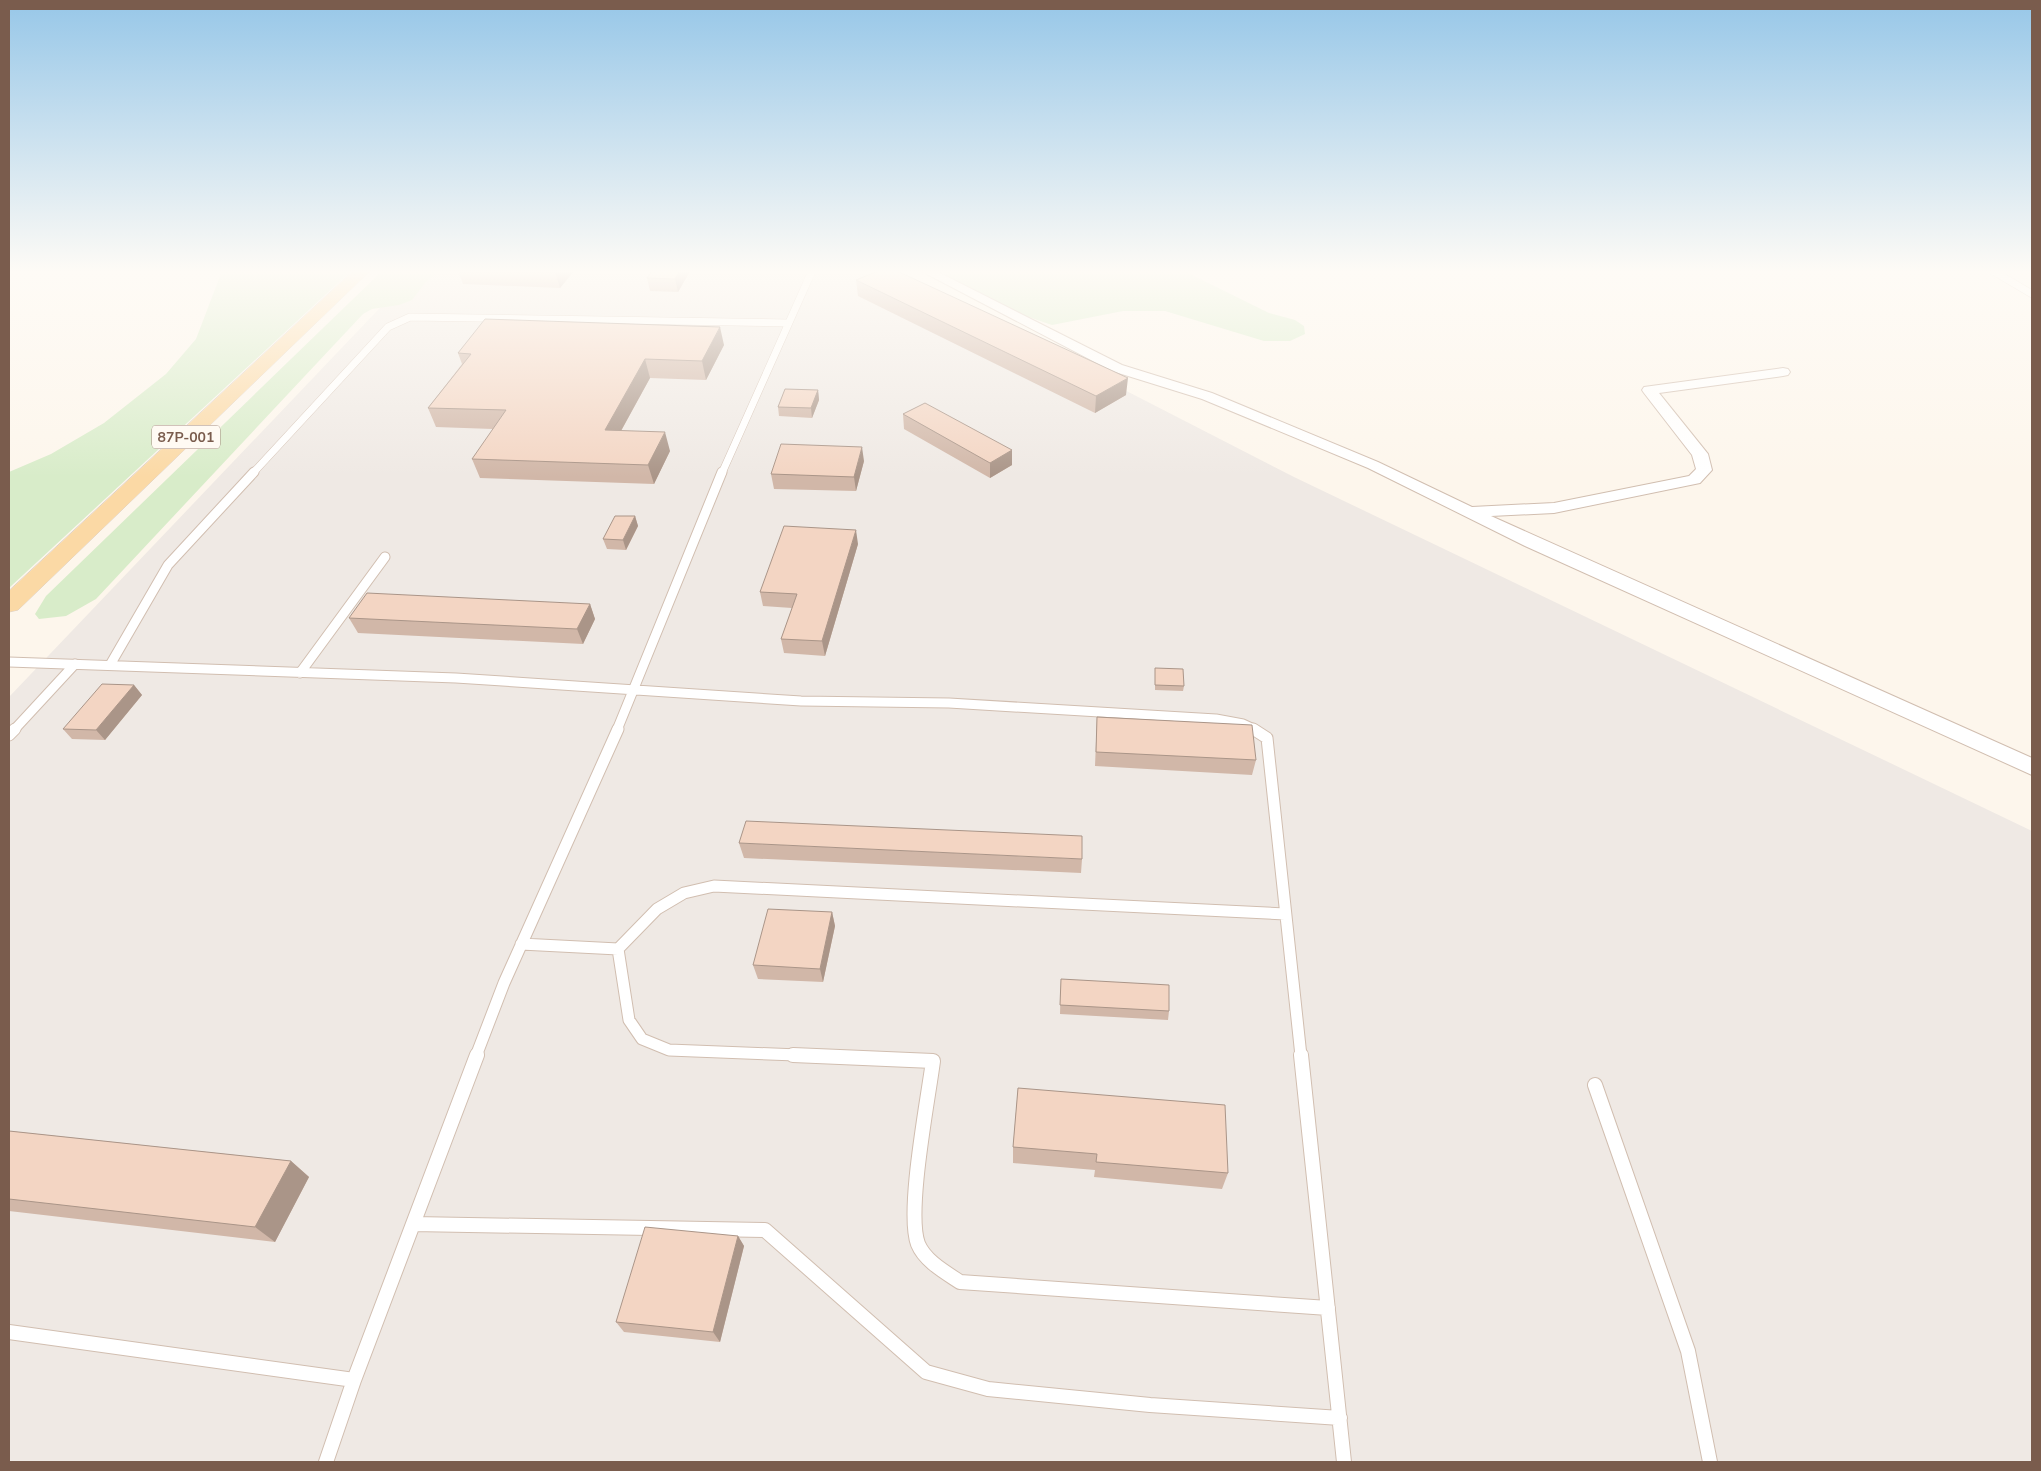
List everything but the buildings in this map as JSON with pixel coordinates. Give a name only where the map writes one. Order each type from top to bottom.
[{"type":"main road","name":"87Р-001","points":[[9,604],[289,340]]},
{"type":"street","points":[[1061,340],[1117,368],[1207,396],[1373,464],[1531,542],[2032,767]]},
{"type":"street","points":[[1470,512],[1554,508],[1694,480],[1704,470],[1700,454],[1649,390],[1782,372]]},
{"type":"lane","points":[[110,665],[168,565],[376,340]]},
{"type":"lane","points":[[326,1462],[354,1380],[504,983],[635,690],[731,450],[781,340]]},
{"type":"lane","points":[[300,673],[385,557]]},
{"type":"lane","points":[[9,662],[456,678],[801,701],[949,703],[1216,719],[1243,724],[1258,730],[1267,738],[1344,1462]]},
{"type":"lane","points":[[9,735],[75,664]]},
{"type":"lane","points":[[521,944],[618,949],[657,909],[684,893],[714,886],[1285,914]]},
{"type":"lane","points":[[618,949],[628,1020],[642,1039],[669,1050],[932,1061],[914,1212],[917,1243],[933,1266],[960,1282],[1328,1308]]},
{"type":"lane","points":[[1595,1086],[1688,1351],[1710,1462]]},
{"type":"lane","points":[[413,1224],[765,1230],[926,1372],[988,1389],[1150,1405],[1340,1418]]},
{"type":"lane","points":[[9,1332],[354,1380]]},
{"type":"shaded area","points":[[350,340],[1027,340],[1294,477],[2032,831],[2032,1462],[9,1462],[9,697]]},
{"type":"green space","points":[[195,340],[277,340],[9,588],[9,472],[51,454],[104,423],[166,374]]},
{"type":"green space","points":[[311,340],[339,340],[96,599],[66,616],[39,619],[35,614],[46,596]]},
{"type":"green space","points":[[1260,340],[1293,340],[1290,341]]}]
